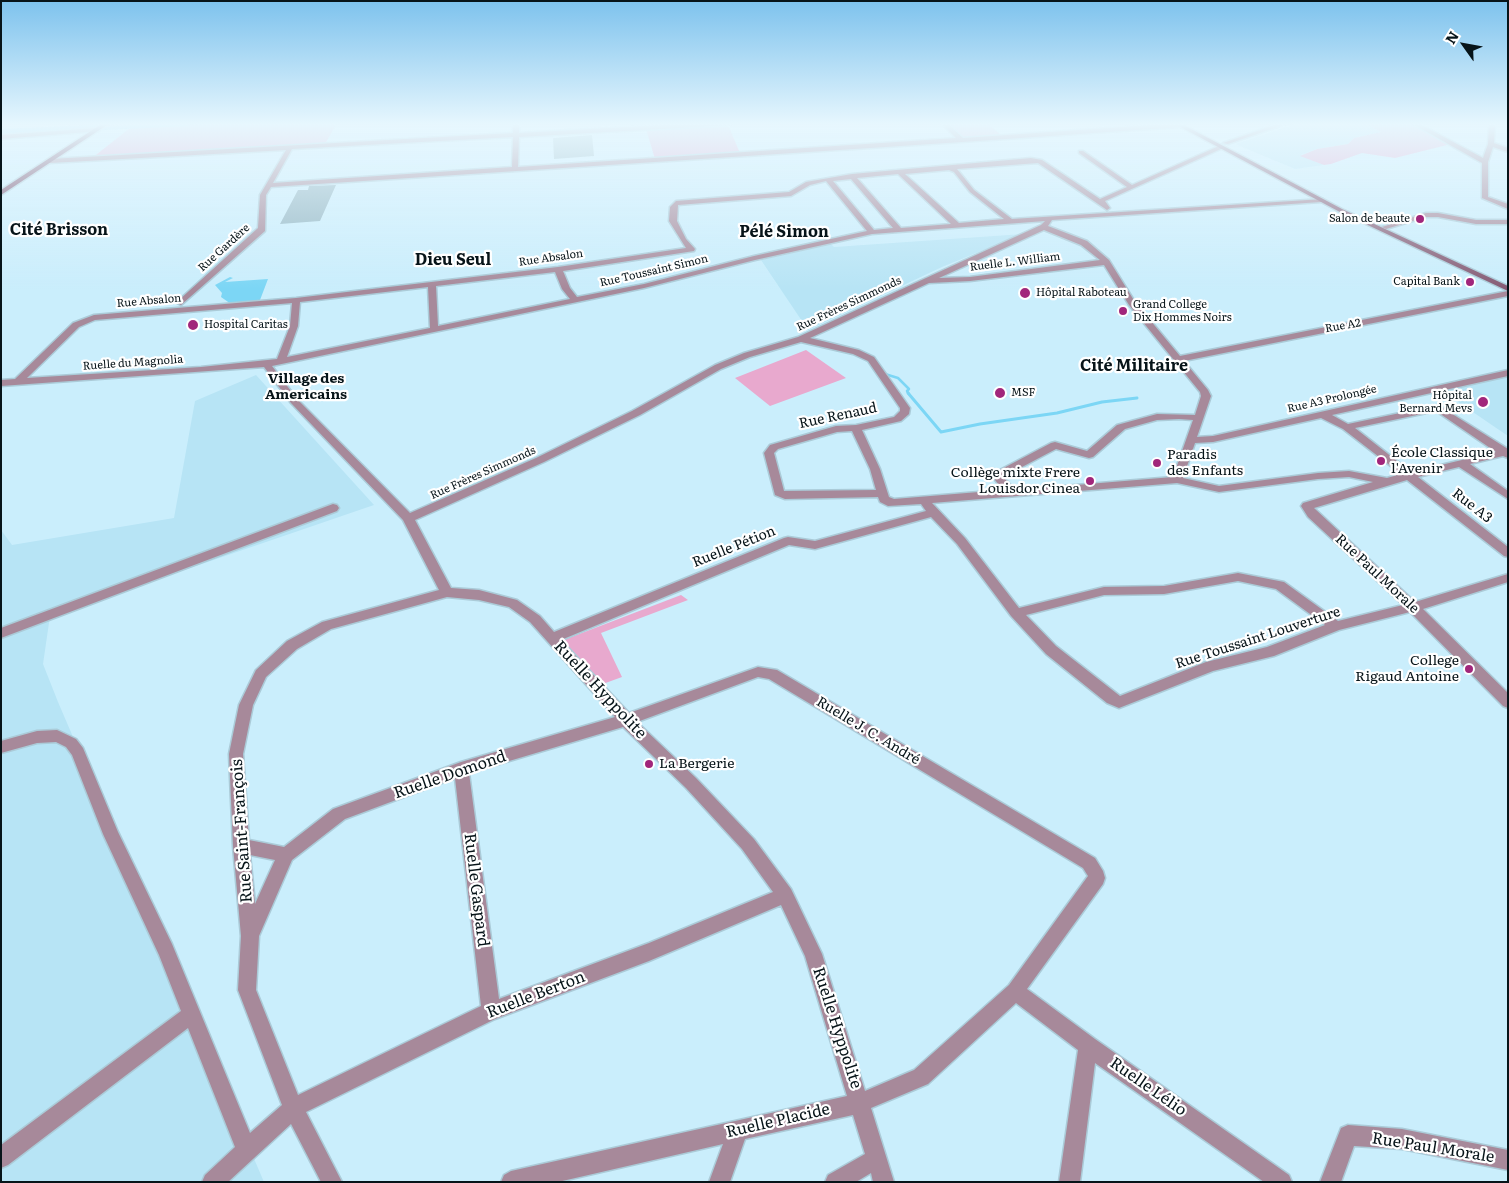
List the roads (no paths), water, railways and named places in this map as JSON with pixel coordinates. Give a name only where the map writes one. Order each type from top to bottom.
[{"type":"main road","points":[[1,193],[24,178]]},
{"type":"main road","points":[[1282,178],[1321,200],[1508,291]]},
{"type":"main road","points":[[1289,178],[1386,227],[1508,282]]},
{"type":"main road","points":[[1321,200],[1331,199]]},
{"type":"street","name":"Rue Gardère","points":[[181,302],[262,229],[264,195],[273,178]]},
{"type":"street","points":[[269,186],[389,178]]},
{"type":"street","name":"Rue Absalon","points":[[18,382],[76,325],[94,318],[296,300],[558,269],[691,249],[683,240],[673,221],[673,207],[676,203],[791,194],[808,183],[827,178]]},
{"type":"street","points":[[828,178],[872,232]]},
{"type":"street","points":[[854,178],[898,229]]},
{"type":"street","points":[[906,178],[957,225]]},
{"type":"street","points":[[962,178],[972,191],[1010,221]]},
{"type":"street","name":"Rue Absalon","points":[[1065,178],[1101,203]]},
{"type":"street","points":[[1118,178],[1131,187]]},
{"type":"street","points":[[1115,214],[1101,203],[1150,178]]},
{"type":"street","points":[[1485,178],[1485,198]]},
{"type":"street","points":[[1485,198],[1500,197]]},
{"type":"street","points":[[1485,198],[1508,207]]},
{"type":"street","points":[[1177,480],[1206,396],[1205,392],[1132,303],[1106,262],[1084,243],[1044,227],[1050,218],[1321,200]]},
{"type":"street","points":[[1386,227],[1426,216],[1438,215],[1476,222],[1508,222]]},
{"type":"street","name":"Rue Toussaint Simon","points":[[266,364],[644,286],[754,258],[872,232],[1050,218]]},
{"type":"street","name":"Rue Frères Simmonds","points":[[408,518],[540,460],[636,413],[718,366],[801,339],[1044,227]]},
{"type":"street","name":"Ruelle L. William","points":[[926,281],[970,279],[1106,262]]},
{"type":"street","points":[[558,269],[566,289],[575,300]]},
{"type":"street","points":[[432,283],[434,328]]},
{"type":"street","name":"Rue A2","points":[[1178,359],[1508,291]]},
{"type":"street","points":[[281,361],[294,326],[296,300]]},
{"type":"street","name":"Rue Renaud","points":[[801,339],[856,352],[871,359],[905,408],[902,416],[897,418],[856,428],[836,429],[774,447],[769,453],[779,493],[785,496],[882,493]]},
{"type":"street","points":[[266,364],[294,402],[408,518],[447,592]]},
{"type":"street","name":"Ruelle du Magnolia","points":[[1,383],[266,364]]},
{"type":"street","name":"Rue A3 Prolongée","points":[[1192,440],[1213,439],[1508,373]]},
{"type":"street","points":[[1347,427],[1438,408],[1507,454]]},
{"type":"street","name":"Rue A3","points":[[1321,414],[1347,427],[1508,553]]},
{"type":"street","points":[[1011,492],[1000,480],[1000,474],[1055,445],[1089,454],[1121,427],[1157,417],[1180,416],[1198,418]]},
{"type":"street","points":[[856,428],[875,469],[884,499],[892,503],[1177,480],[1219,489],[1318,476],[1349,474],[1387,481],[1507,454]]},
{"type":"street","points":[[1462,464],[1508,496]]},
{"type":"street","name":"Rue Paul Morale","points":[[1387,481],[1307,506],[1312,514],[1413,607],[1508,702]]},
{"type":"street","name":"Rue Toussaint Louverture","points":[[923,499],[933,513],[961,540],[1016,612],[1051,650],[1112,699],[1119,702],[1211,666],[1269,652],[1336,626],[1413,607],[1508,578]]},
{"type":"street","points":[[1,633],[333,508]]},
{"type":"street","name":"Ruelle Pétion","points":[[552,638],[788,541],[814,545],[933,513]]},
{"type":"street","points":[[1016,612],[1104,591],[1164,590],[1238,577],[1280,585],[1336,626]]},
{"type":"street","name":"Ruelle Hyppolite","points":[[447,592],[480,595],[514,603],[535,619],[626,720],[691,783],[748,844],[785,895],[813,954],[884,1182]]},
{"type":"street","name":"Rue Saint-François","points":[[332,1182],[293,1108],[247,990],[250,936],[241,846],[236,754],[246,704],[261,674],[292,645],[327,625],[447,592]]},
{"type":"street","name":"Ruelle J. C. André","points":[[626,720],[758,672],[766,672],[1089,863],[1095,871]]},
{"type":"street","name":"Ruelle Domond","points":[[250,936],[286,855],[339,814],[461,769],[626,720]]},
{"type":"street","points":[[1,747],[37,737],[56,736],[71,743],[78,752],[111,834],[166,950],[247,1150]]},
{"type":"street","name":"Ruelle Gaspard","points":[[461,769],[491,1011]]},
{"type":"street","points":[[241,846],[286,855]]},
{"type":"street","name":"Ruelle Placide","points":[[511,1182],[860,1103],[922,1077],[1015,991],[1097,878],[1095,871]]},
{"type":"street","name":"Ruelle Berton","points":[[212,1182],[293,1108],[491,1011],[649,952],[785,895]]},
{"type":"street","name":"Ruelle Lélio","points":[[1015,991],[1088,1046],[1282,1182]]},
{"type":"street","points":[[1,1158],[192,1014]]},
{"type":"street","points":[[1070,1182],[1088,1046]]},
{"type":"street","points":[[719,1182],[738,1130]]},
{"type":"street","name":"Rue Paul Morale","points":[[1330,1182],[1348,1135],[1402,1139],[1508,1160]]},
{"type":"street","points":[[836,1182],[878,1158]]},
{"type":"water","points":[[230,277],[233,278],[225,282],[268,279],[260,300],[231,304],[221,297],[222,293],[215,285]]},
{"type":"waterway","points":[[885,374],[898,378],[909,389],[907,391],[909,394]]},
{"type":"waterway","points":[[908,393],[941,432],[980,424],[1057,413],[1102,402],[1137,398]]},
{"type":"place","name":"Salon de beaute","points":[[1420,219]]},
{"type":"place","name":"Capital Bank","points":[[1470,282]]},
{"type":"place","name":"Hôpital Raboteau","points":[[1025,293]]},
{"type":"place","name":"Grand College Dix Hommes Noirs","points":[[1123,311]]},
{"type":"place","name":"Hospital Caritas","points":[[193,325]]},
{"type":"place","name":"MSF","points":[[1000,393]]},
{"type":"place","name":"Hôpital Bernard Mevs","points":[[1483,402]]},
{"type":"place","name":"École Classique l'Avenir","points":[[1381,461]]},
{"type":"place","name":"Paradis des Enfants","points":[[1157,463]]},
{"type":"place","name":"Collège mixte Frere Louisdor Cinea","points":[[1090,481]]},
{"type":"place","name":"College Rigaud Antoine","points":[[1469,669]]},
{"type":"place","name":"La Bergerie","points":[[649,764]]},
{"type":"district","name":"Cité Brisson","points":[[59,230]]},
{"type":"district","name":"Pélé Simon","points":[[784,232]]},
{"type":"district","name":"Dieu Seul","points":[[453,260]]},
{"type":"district","name":"Cité Militaire","points":[[1134,366]]},
{"type":"district","name":"Village des Americains","points":[[306,388]]}]
